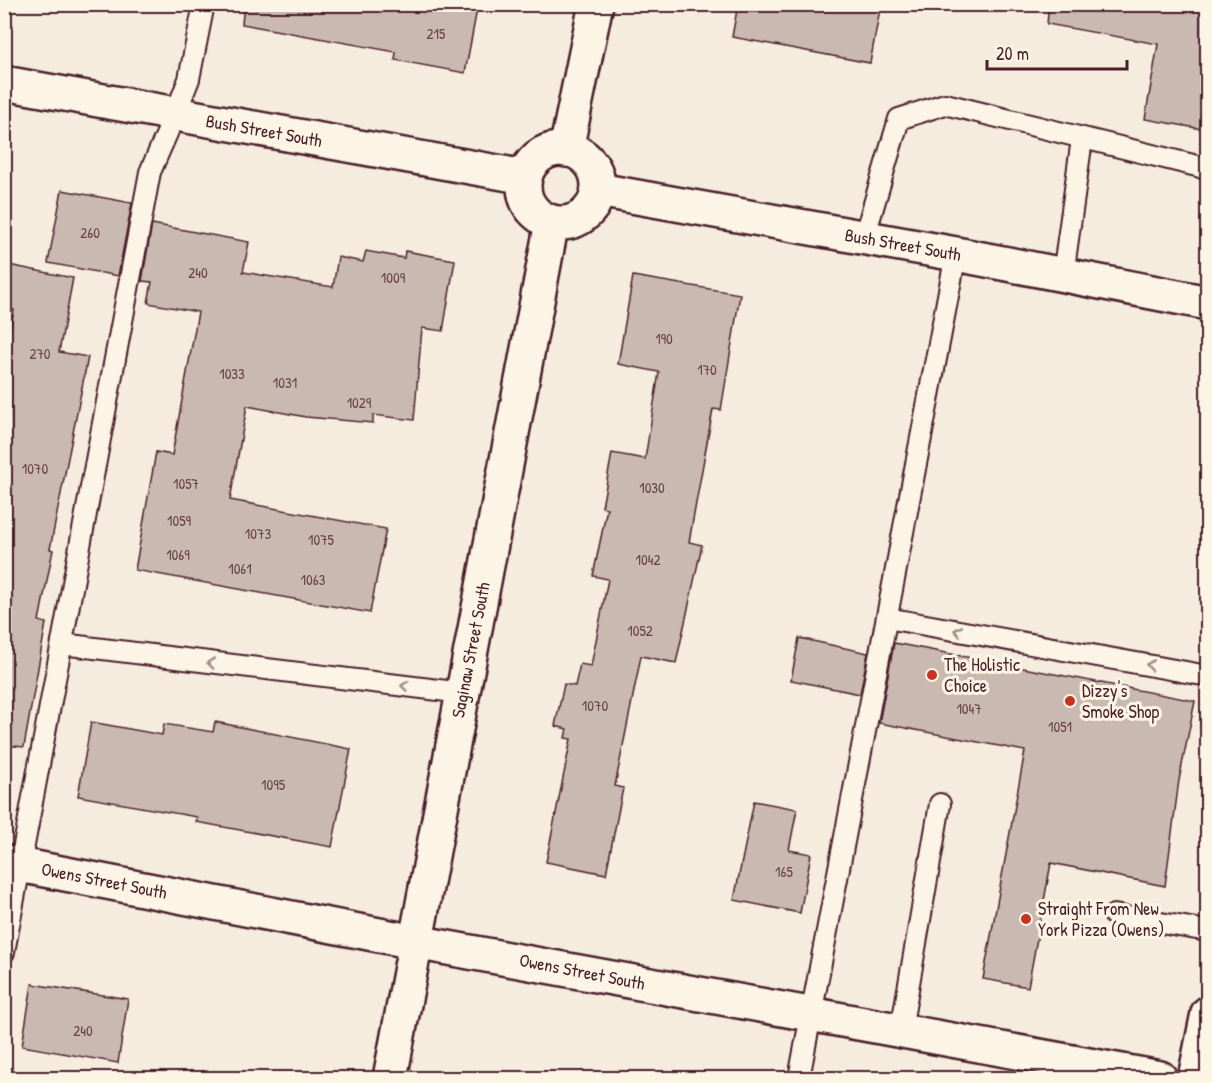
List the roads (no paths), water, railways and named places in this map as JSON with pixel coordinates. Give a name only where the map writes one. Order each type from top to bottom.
[{"type":"street","points":[[566,150],[596,4]]},
{"type":"street","name":"Bush Street South","points":[[4,83],[525,177]]},
{"type":"street","points":[[566,150],[578,153],[594,168],[598,190],[595,202],[577,219],[565,223],[552,222],[541,217],[526,200],[525,177],[536,159],[545,152],[566,150]]},
{"type":"street","name":"Bush Street South","points":[[598,190],[1208,303]]},
{"type":"street","name":"Saginaw Street South","points":[[390,1078],[552,222]]},
{"type":"street","name":"Owens Street South","points":[[13,864],[416,942],[1160,1078]]},
{"type":"street","points":[[1196,1078],[1208,1013]]},
{"type":"lane","points":[[4,952],[13,864],[62,645],[150,172],[189,79],[204,4]]},
{"type":"lane","points":[[864,238],[899,119],[945,104],[1201,167],[1208,171]]},
{"type":"lane","points":[[1063,275],[1082,139]]},
{"type":"lane","points":[[800,1078],[956,255]]},
{"type":"lane","points":[[887,618],[1208,676]]},
{"type":"lane","points":[[62,645],[463,693]]},
{"type":"lane","points":[[901,1030],[940,804]]},
{"type":"lane","points":[[1113,915],[1208,931]]},
{"type":"place","name":"The Holistic Choice","points":[[932,675]]},
{"type":"place","name":"Dizzy's Smoke Shop","points":[[1070,701]]},
{"type":"place","name":"Straight From New York Pizza (Owens)","points":[[1026,919]]}]
